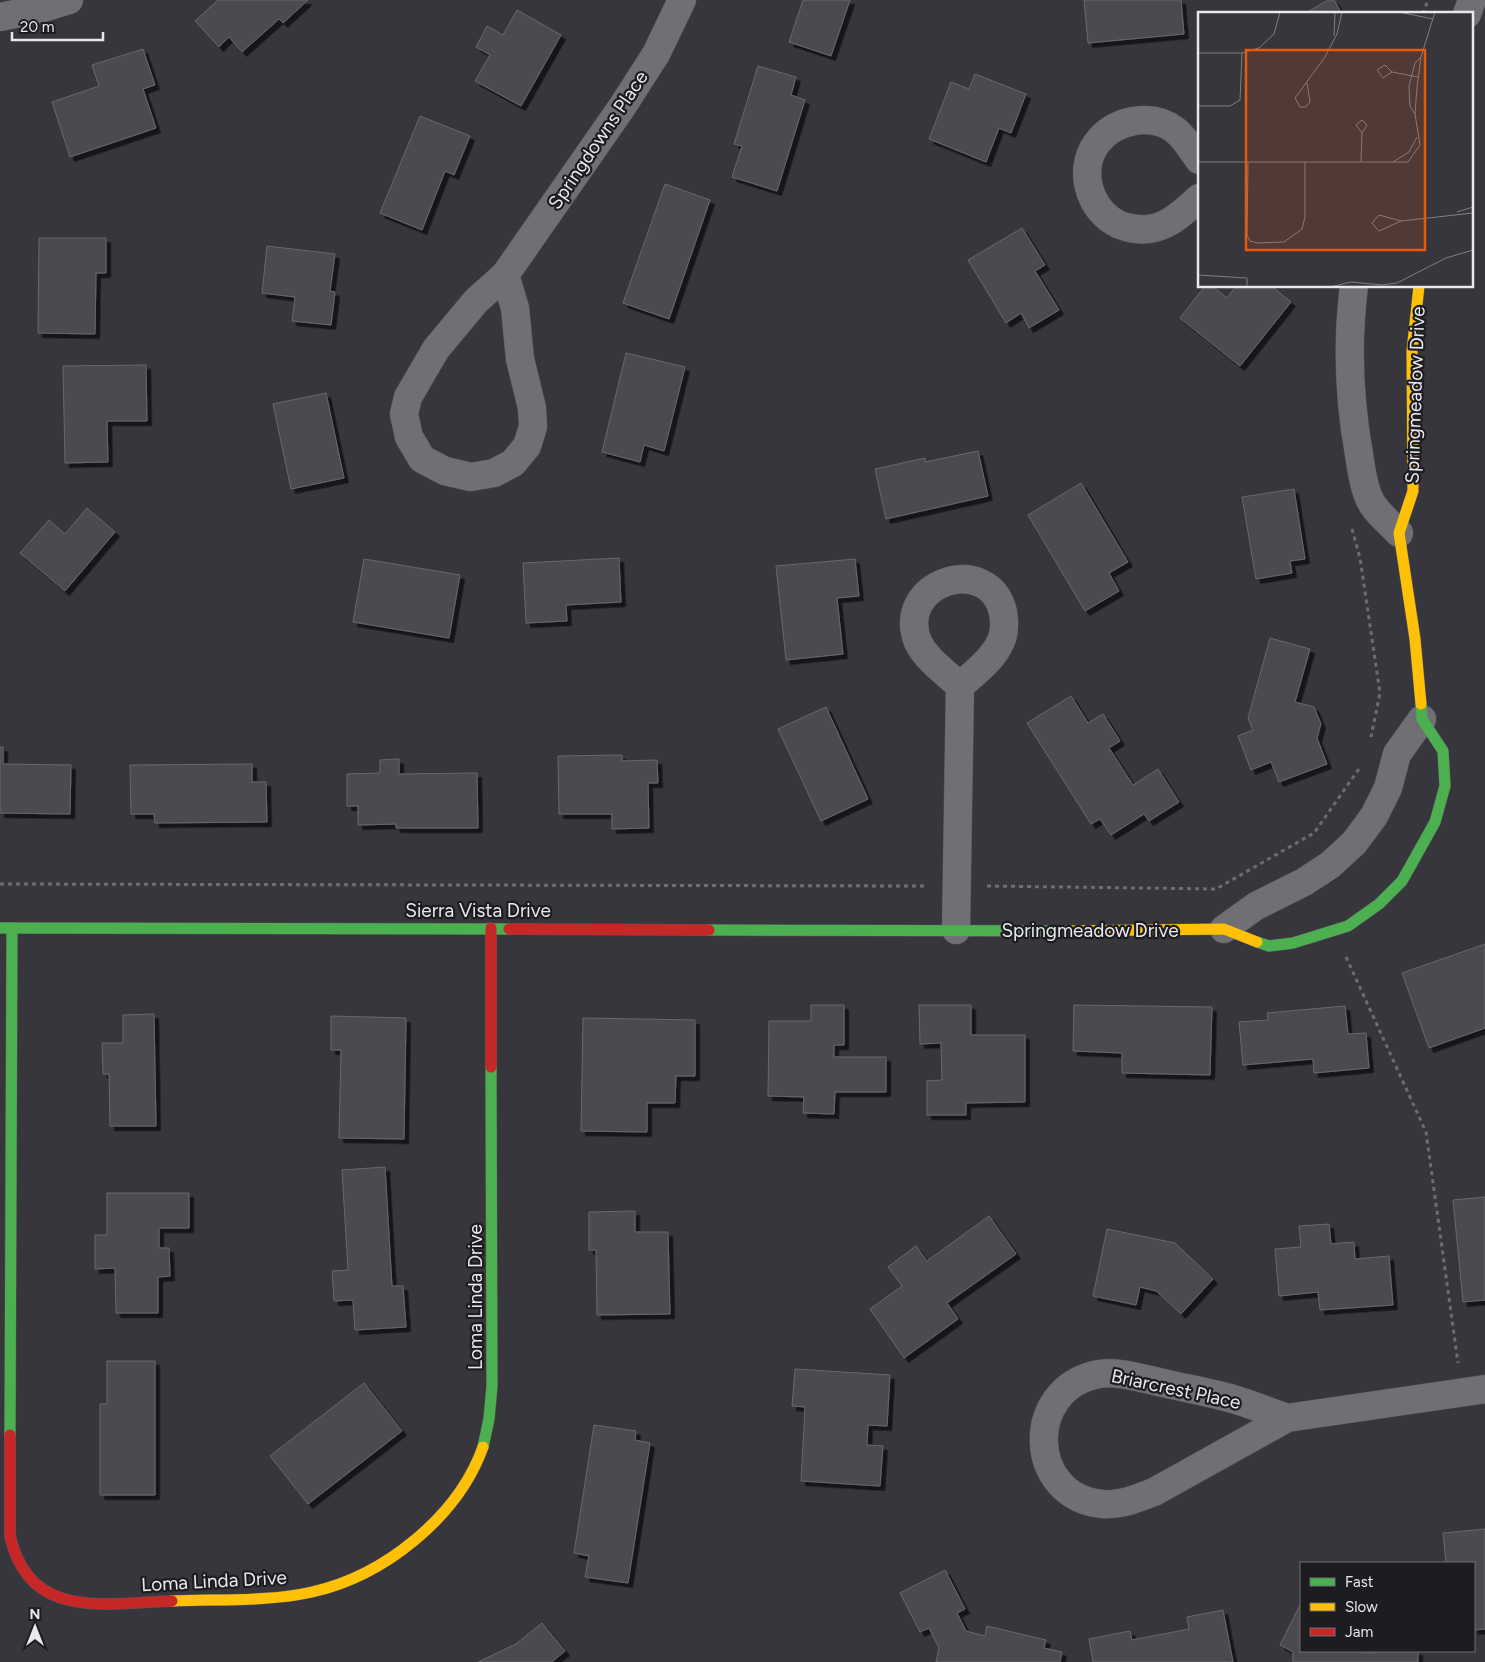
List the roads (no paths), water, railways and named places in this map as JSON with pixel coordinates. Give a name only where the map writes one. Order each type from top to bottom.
[{"type":"street","points":[[0,17],[39,10],[69,0]]},
{"type":"street","name":"Springdowns Place","points":[[506,275],[515,308],[520,359],[532,408],[533,427],[526,446],[513,463],[494,473],[470,477],[445,471],[422,459],[408,437],[404,414],[408,397],[436,349],[476,301],[506,275],[637,84],[656,54],[682,0]]},
{"type":"street","points":[[1468,12],[1472,0]]},
{"type":"street","points":[[1198,159],[1175,130],[1157,122],[1134,120],[1116,126],[1097,144],[1089,161],[1088,182],[1093,201],[1105,216],[1119,225],[1138,230],[1157,229],[1170,223],[1198,199]]},
{"type":"street","points":[[1354,288],[1350,348],[1351,381],[1353,422],[1361,466],[1369,500],[1399,533]]},
{"type":"street","name":"Springmeadow Drive","points":[[956,930],[1159,931],[1224,929],[1269,946],[1293,943],[1348,926],[1379,904],[1402,881],[1419,854],[1435,822],[1445,786],[1443,750],[1422,718],[1415,639],[1399,533],[1413,491],[1412,351],[1420,288]]},
{"type":"street","points":[[956,930],[960,686]]},
{"type":"street","points":[[1224,929],[1256,906],[1304,882],[1330,865],[1354,843],[1374,816],[1384,795],[1397,754],[1422,718]]},
{"type":"street","name":"Sierra Vista Drive","points":[[0,928],[956,930]]},
{"type":"street","name":"Loma Linda Drive","points":[[12,928],[10,1536],[13,1554],[20,1569],[30,1582],[50,1595],[68,1601],[89,1604],[274,1597],[314,1592],[355,1577],[379,1565],[406,1546],[441,1514],[462,1488],[482,1450],[490,1420],[492,1386],[491,928]]},
{"type":"street","name":"Briarcrest Place","points":[[1287,1418],[1234,1399],[1125,1375],[1101,1374],[1083,1378],[1069,1387],[1054,1401],[1046,1416],[1043,1440],[1046,1461],[1056,1478],[1070,1494],[1088,1502],[1104,1504],[1130,1501],[1154,1492],[1287,1418],[1474,1390]]}]
